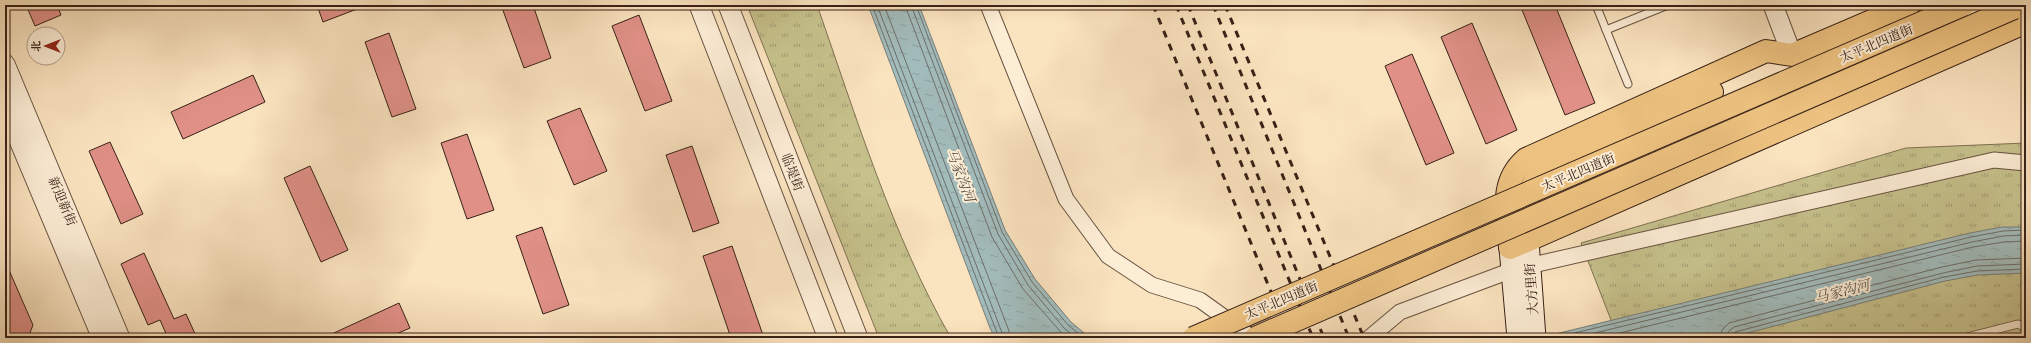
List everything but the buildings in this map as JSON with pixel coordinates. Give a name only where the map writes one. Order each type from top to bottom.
[{"type":"main road","points":[[1909,5],[1792,55],[1766,51],[1526,158],[1513,171],[1507,188],[1519,244],[2015,27],[2020,11]]},
{"type":"main road","name":"太平北四道街","points":[[1193,338],[1963,5]]},
{"type":"main road","name":"太平北四道街","points":[[1254,338],[2020,11]]},
{"type":"main road","name":"大方里街","points":[[1519,244],[1523,325],[1535,338]]},
{"type":"street","points":[[699,5],[828,338]]},
{"type":"street","name":"临堤街","points":[[728,5],[858,338]]},
{"type":"street","points":[[988,5],[1066,199],[1108,256],[1152,285],[1200,300],[1254,338]]},
{"type":"street","points":[[1773,5],[1792,55]]},
{"type":"street","name":"新迎新街","points":[[5,64],[120,338]]},
{"type":"street","name":"新迎新街","points":[[5,107],[102,338]]},
{"type":"street","points":[[1369,338],[1400,312],[1521,268],[1994,160],[2026,163]]},
{"type":"lane","points":[[1596,5],[1628,84]]},
{"type":"lane","points":[[1606,30],[1668,5]]},
{"type":"lane","points":[[1963,338],[2018,324],[2026,328]]},
{"type":"green space","points":[[747,5],[817,5],[876,174],[893,217],[930,299],[951,338],[879,338]]},
{"type":"green space","points":[[2026,143],[2026,338],[1618,338],[1581,243],[1906,148]]},
{"type":"water","name":"马家沟河","points":[[868,5],[919,5],[1005,230],[1035,279],[1071,322],[1090,338],[995,338]]},
{"type":"water","name":"马家沟河","points":[[2002,227],[2026,227],[2026,273],[1978,275],[1945,281],[1729,338],[1539,338],[1970,233]]},
{"type":"railway","points":[[1153,5],[1290,338]]},
{"type":"railway","points":[[1176,5],[1313,338]]},
{"type":"railway","points":[[1188,5],[1324,338]]},
{"type":"railway","points":[[1213,5],[1349,338]]},
{"type":"railway","points":[[1225,5],[1364,338]]}]
